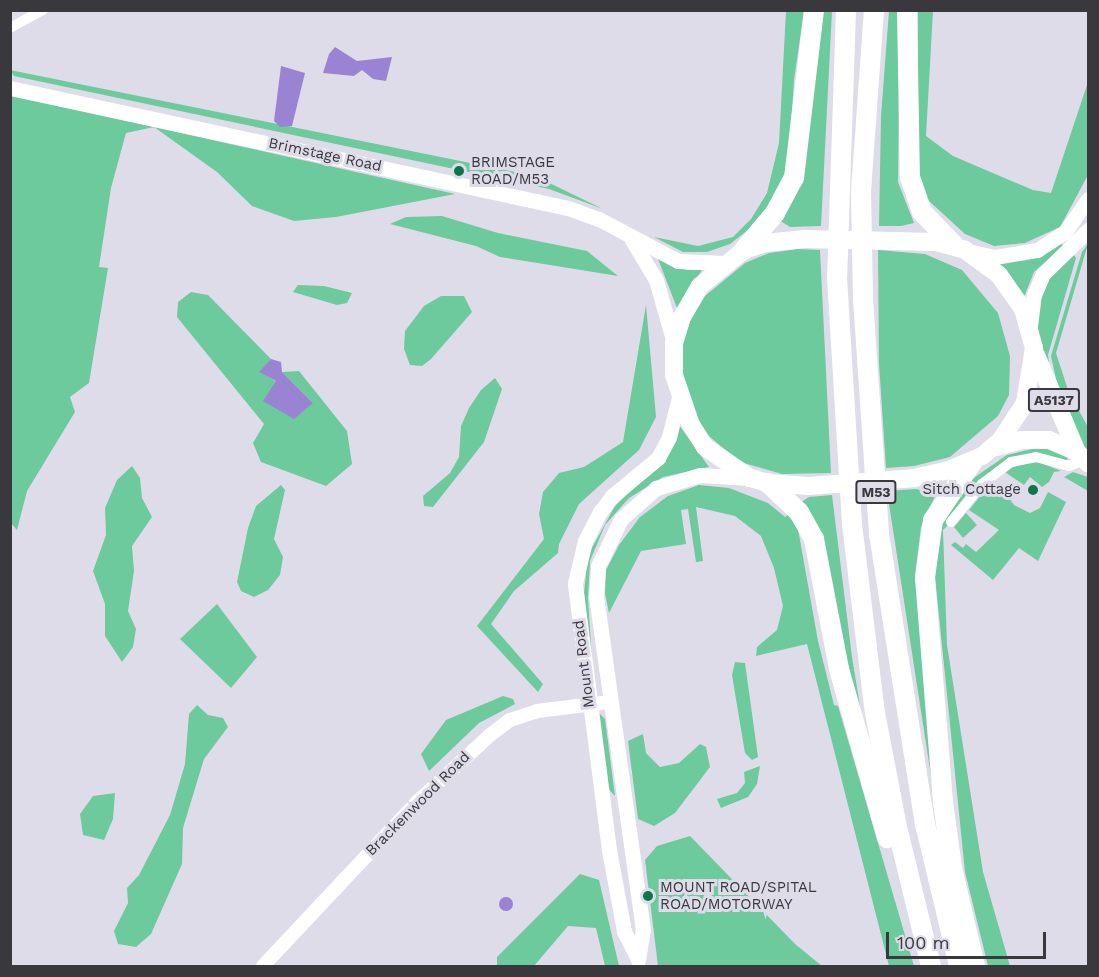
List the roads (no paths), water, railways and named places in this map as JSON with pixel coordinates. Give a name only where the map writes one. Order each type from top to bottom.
[{"type":"highway","points":[[744,250],[775,213],[794,178],[814,10]]},
{"type":"highway","name":"M53","points":[[846,10],[837,278],[852,524],[876,713],[897,826],[930,966]]},
{"type":"highway","name":"M53","points":[[874,10],[861,193],[879,534],[923,812],[959,966]]},
{"type":"highway","points":[[907,10],[912,190],[922,212],[959,248]]},
{"type":"highway","points":[[973,461],[933,520],[925,578],[943,802],[952,868],[975,966]]},
{"type":"highway","points":[[759,480],[799,512],[813,539],[839,669],[907,909],[930,966]]},
{"type":"main road","name":"Brimstage Road","points":[[10,88],[568,208],[599,219],[632,240],[678,261],[725,263]]},
{"type":"main road","points":[[1089,198],[1065,232],[1037,250],[995,257],[912,240],[805,239],[765,243],[744,250],[725,263],[690,301],[674,343],[674,375],[679,397],[705,447],[759,480],[808,486],[915,478],[973,461],[991,449],[1008,433],[1025,403],[1034,295],[1043,274],[1089,230]]},
{"type":"main road","name":"Brimstage Road","points":[[632,240],[656,280],[674,343]]},
{"type":"main road","points":[[959,248],[1004,281],[1023,309],[1032,339]]},
{"type":"main road","name":"A5137","points":[[1032,339],[1084,458]]},
{"type":"main road","name":"Mount Road","points":[[639,963],[624,931],[588,703],[575,583],[579,561],[600,512],[612,496],[651,465],[664,448],[679,397]]},
{"type":"main road","points":[[991,449],[1036,438],[1060,443],[1084,458]]},
{"type":"main road","name":"Mount Road","points":[[639,963],[643,930],[609,702],[596,584],[601,555],[613,530],[637,501],[675,480],[699,475],[759,480]]},
{"type":"street","points":[[10,28],[43,10]]},
{"type":"street","points":[[951,522],[982,484],[1011,462],[1036,457],[1069,466],[1084,458]]},
{"type":"street","name":"Brackenwood Road","points":[[263,966],[417,802],[490,735],[510,720],[537,711],[609,702]]},
{"type":"place","name":"BRIMSTAGE ROAD/M53","points":[[459,171]]},
{"type":"place","name":"Sitch Cottage","points":[[1033,490]]},
{"type":"place","name":"MOUNT ROAD/SPITAL ROAD/MOTORWAY","points":[[648,896]]}]
